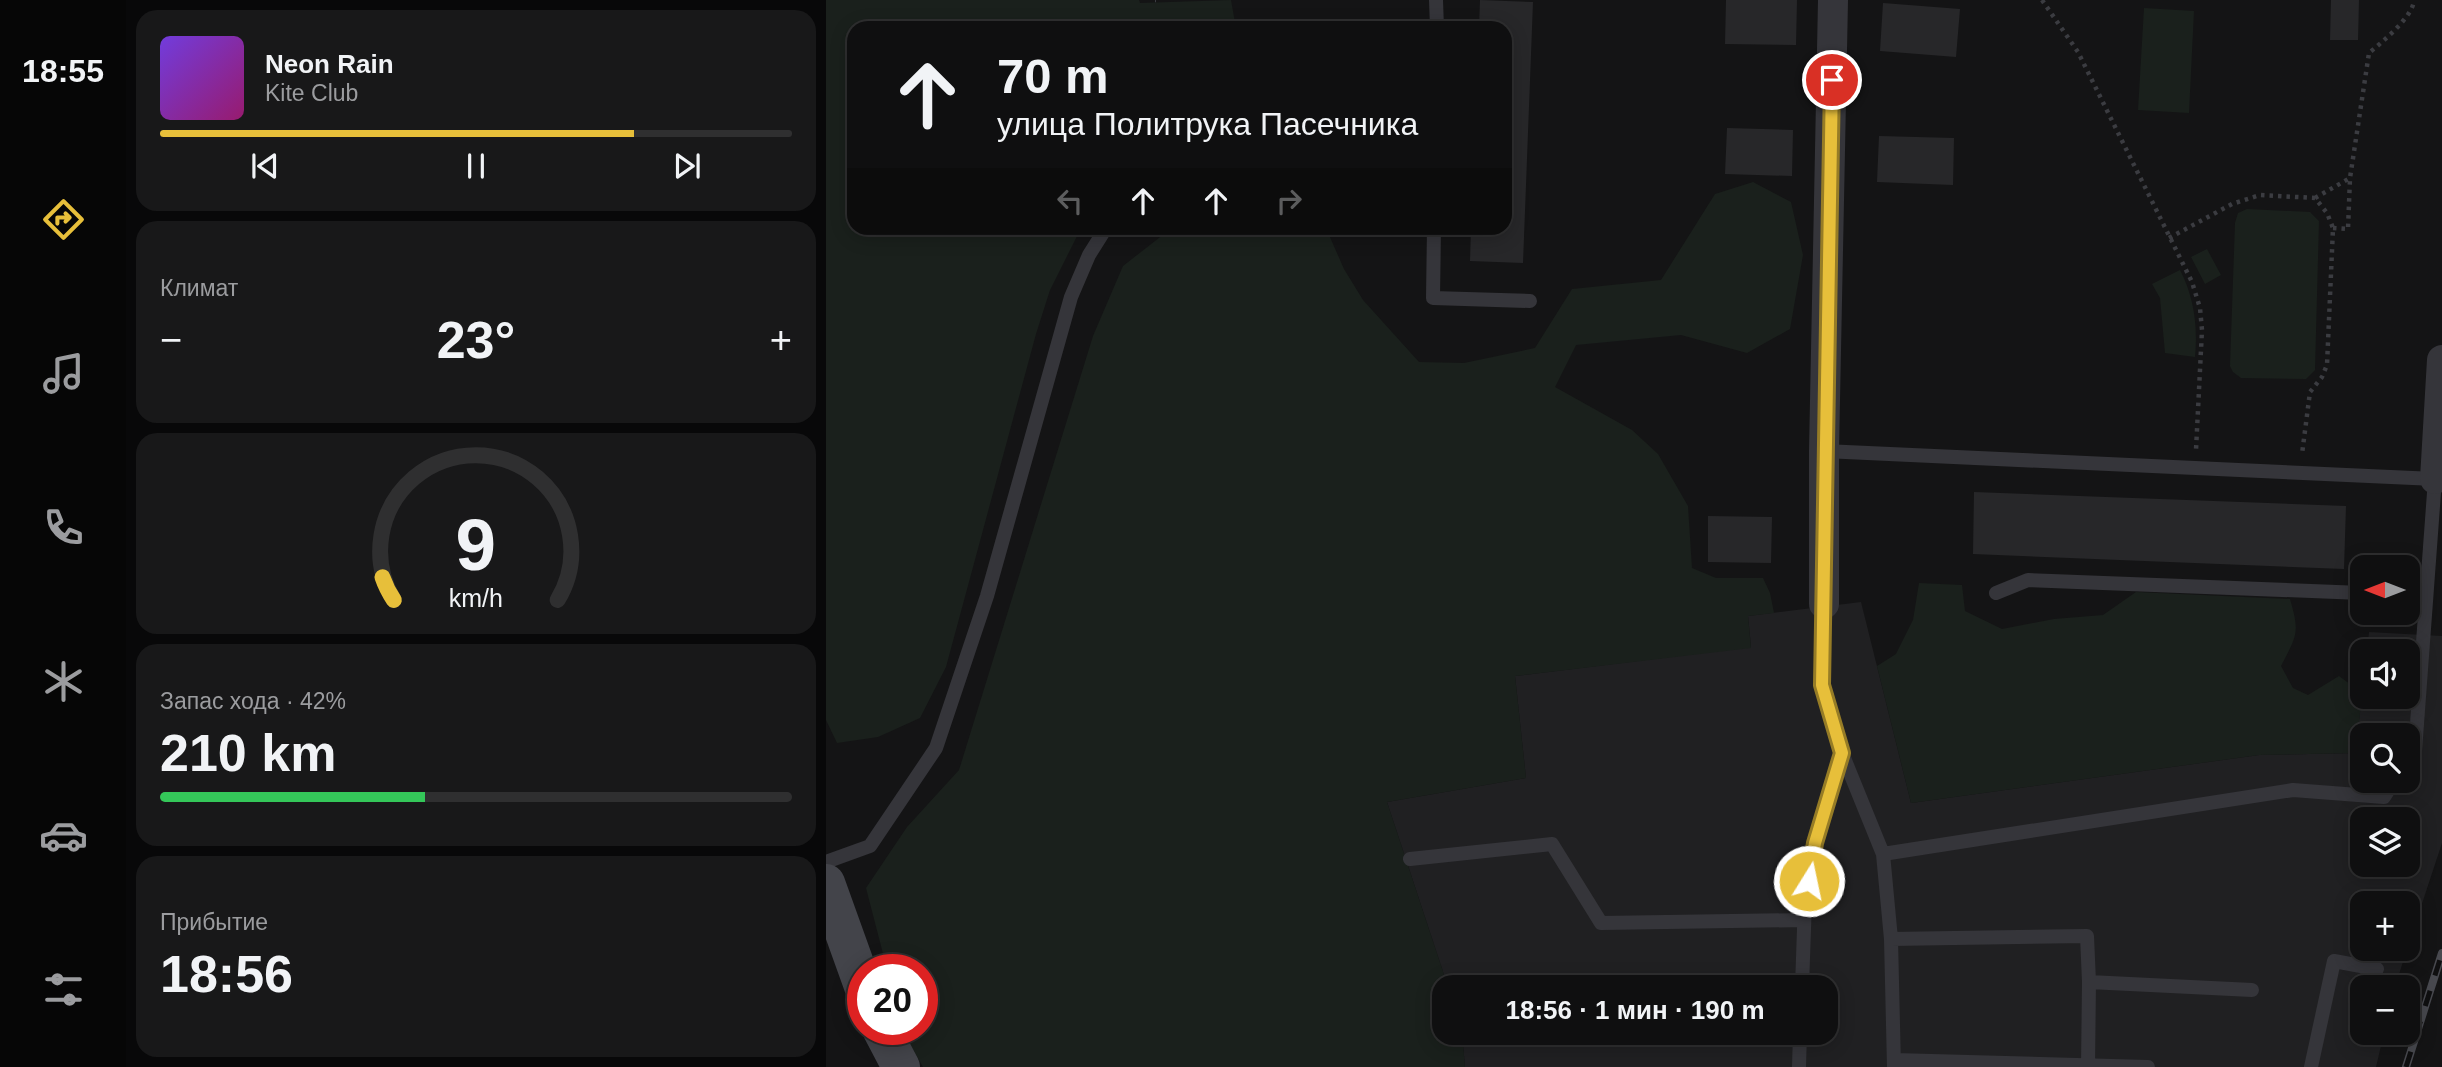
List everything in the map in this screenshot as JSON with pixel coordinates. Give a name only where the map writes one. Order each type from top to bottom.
[{"type":"main road","points":[[826,883],[852,954]]},
{"type":"street","points":[[1824,604],[1824,451],[1833,0]]},
{"type":"street","points":[[2435,479],[2442,360]]},
{"type":"lane","points":[[1436,0],[1437,21]]},
{"type":"lane","points":[[826,862],[870,846],[936,748],[986,596],[1071,297],[1089,255],[1102,235]]},
{"type":"lane","points":[[1434,235],[1433,298],[1530,300]]},
{"type":"lane","points":[[1824,451],[2435,479],[2417,723]]},
{"type":"lane","points":[[1996,593],[2028,580],[2350,593]]},
{"type":"lane","points":[[2420,595],[2426,595]]},
{"type":"lane","points":[[1824,604],[1822,685],[1842,753],[1883,854],[1891,939],[1894,1063],[2148,1067]]},
{"type":"lane","points":[[1802,975],[1804,920],[1815,843],[1842,753]]},
{"type":"lane","points":[[1883,854],[2294,790],[2384,797],[2387,793]]},
{"type":"lane","points":[[1410,859],[1552,844],[1601,923],[1804,920]]},
{"type":"lane","points":[[1891,939],[2087,936],[2088,1066]]},
{"type":"lane","points":[[2311,1067],[2334,961],[2377,969]]},
{"type":"lane","points":[[2089,982],[2252,990]]},
{"type":"lane","points":[[1799,1067],[1800,1045]]},
{"type":"path","points":[[2042,0],[2078,52],[2192,282],[2200,308],[2202,359],[2195,468]]},
{"type":"path","points":[[2333,228],[2348,229],[2350,178],[2369,53],[2393,33],[2414,7],[2414,0]]},
{"type":"path","points":[[2169,238],[2232,204],[2260,195],[2315,198],[2350,178]]},
{"type":"path","points":[[2301,473],[2302,440],[2311,391],[2328,365],[2333,228],[2327,213],[2315,198]]},
{"type":"shaded area","points":[[826,0],[1139,0],[1140,3],[1231,0],[1235,21],[847,21],[847,235],[1078,235],[1050,290],[946,667],[920,718],[878,737],[837,743],[826,720]]},
{"type":"shaded area","points":[[2144,8],[2194,11],[2189,113],[2138,110]]},
{"type":"shaded area","points":[[1753,182],[1791,202],[1803,255],[1790,329],[1747,353],[1681,335],[1576,345],[1555,387],[1632,430],[1658,454],[1688,506],[1692,568],[1716,578],[1763,578],[1770,593],[1774,613],[1748,616],[1751,648],[1515,676],[1526,778],[1387,802],[1444,975],[1432,975],[1432,1045],[1463,1045],[1465,1067],[923,1067],[910,1045],[938,1045],[938,954],[883,954],[866,888],[907,827],[959,770],[1093,336],[1123,266],[1163,235],[1329,235],[1344,269],[1363,300],[1419,362],[1464,363],[1535,348],[1572,289],[1661,280],[1715,194]]},
{"type":"shaded area","points":[[2247,209],[2310,212],[2319,221],[2315,370],[2306,379],[2241,378],[2230,366],[2235,223],[2238,213]]},
{"type":"shaded area","points":[[2207,249],[2221,275],[2205,284],[2191,257]]},
{"type":"shaded area","points":[[2180,270],[2194,312],[2195,357],[2165,353],[2160,298],[2152,284]]},
{"type":"shaded area","points":[[1919,583],[1962,585],[1965,611],[2002,629],[2054,619],[2103,615],[2136,592],[2290,599],[2296,627],[2291,647],[2281,666],[2293,688],[2308,695],[2339,676],[2350,684],[2350,709],[2360,709],[2359,723],[2350,723],[2350,753],[2259,755],[1911,803],[1877,666],[1896,654],[1913,620]]},
{"type":"shaded area","points":[[1861,602],[1911,803],[2259,755],[2350,753],[2350,793],[2420,793],[2420,723],[2359,723],[2360,709],[2420,709],[2420,639],[2368,639],[2369,632],[2442,636],[2442,843],[2420,910],[2420,891],[2350,891],[2350,961],[2403,961],[2399,975],[2350,975],[2350,1045],[2381,1045],[2376,1067],[1465,1067],[1463,1045],[1838,1045],[1838,975],[1444,975],[1387,802],[1526,778],[1515,676],[1751,647],[1748,616]]},
{"type":"building","points":[[1480,0],[1533,2],[1523,263],[1470,261],[1471,235],[1512,235],[1512,21],[1479,21]]},
{"type":"building","points":[[1726,0],[1797,0],[1796,45],[1725,44]]},
{"type":"building","points":[[2331,0],[2359,0],[2358,40],[2330,40]]},
{"type":"building","points":[[1883,3],[1960,9],[1956,57],[1880,51]]},
{"type":"building","points":[[1727,128],[1793,130],[1792,176],[1725,174]]},
{"type":"building","points":[[1879,136],[1954,138],[1953,185],[1877,182]]},
{"type":"building","points":[[1974,492],[2346,506],[2344,569],[1973,554]]},
{"type":"building","points":[[1708,516],[1772,517],[1771,563],[1708,562]]},
{"type":"railway","points":[[2406,1067],[2442,953]]},
{"type":"route","points":[[1809,881],[1815,843],[1842,753],[1822,685],[1832,80]]}]
